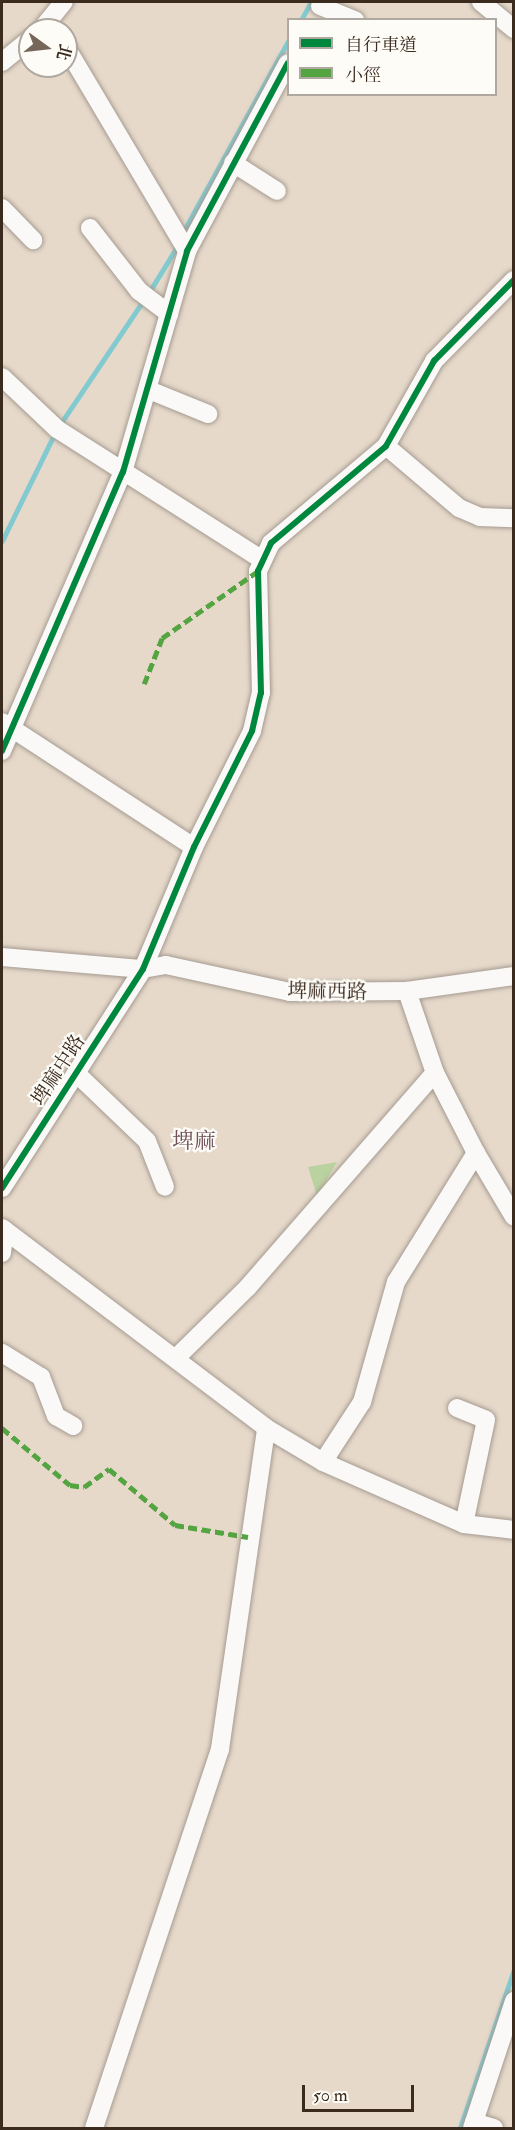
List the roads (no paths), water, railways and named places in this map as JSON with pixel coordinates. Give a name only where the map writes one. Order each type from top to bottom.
[{"type":"street","points":[[54,18],[64,2]]},
{"type":"street","points":[[481,2],[513,29]]},
{"type":"street","points":[[319,9],[348,18]]},
{"type":"street","points":[[2,62],[18,49]]},
{"type":"street","points":[[2,751],[6,726],[123,472],[187,251],[287,65]]},
{"type":"street","points":[[78,67],[187,251]]},
{"type":"street","points":[[233,163],[277,191]]},
{"type":"street","points":[[2,208],[33,240]]},
{"type":"street","points":[[90,228],[139,291],[170,314]]},
{"type":"street","points":[[2,377],[57,429],[263,560],[271,543],[386,446],[434,361],[513,280]]},
{"type":"street","points":[[148,390],[208,414]]},
{"type":"street","points":[[386,446],[459,508],[480,517],[513,518]]},
{"type":"street","name":"埤麻中路","points":[[2,1188],[143,969],[194,847],[252,731],[261,693],[258,572],[263,560]]},
{"type":"street","points":[[6,726],[194,847]]},
{"type":"street","name":"埤麻西路","points":[[2,957],[143,969],[166,965],[290,992],[407,991],[513,976]]},
{"type":"street","points":[[407,991],[435,1073],[476,1153],[513,1217]]},
{"type":"street","points":[[76,1073],[147,1141],[165,1187]]},
{"type":"street","points":[[176,1358],[248,1287],[435,1073]]},
{"type":"street","points":[[323,1462],[362,1402],[396,1282],[476,1153]]},
{"type":"street","points":[[4,1229],[266,1428],[323,1462],[464,1524],[513,1530]]},
{"type":"street","points":[[2,1253],[4,1229]]},
{"type":"street","points":[[2,1353],[41,1377],[56,1416],[73,1426]]},
{"type":"street","points":[[457,1408],[486,1420],[464,1524]]},
{"type":"street","points":[[94,2128],[220,1749],[266,1428]]},
{"type":"street","points":[[494,2128],[473,2125],[513,2001]]},
{"type":"waterway","points":[[302,18],[311,2]]},
{"type":"waterway","points":[[182,234],[287,43]]},
{"type":"waterway","points":[[148,294],[178,245]]},
{"type":"waterway","points":[[59,426],[143,301]]},
{"type":"waterway","points":[[2,541],[55,433]]},
{"type":"waterway","points":[[460,2128],[514,1969]]},
{"type":"district","name":"埤麻","points":[[194,1142]]}]
